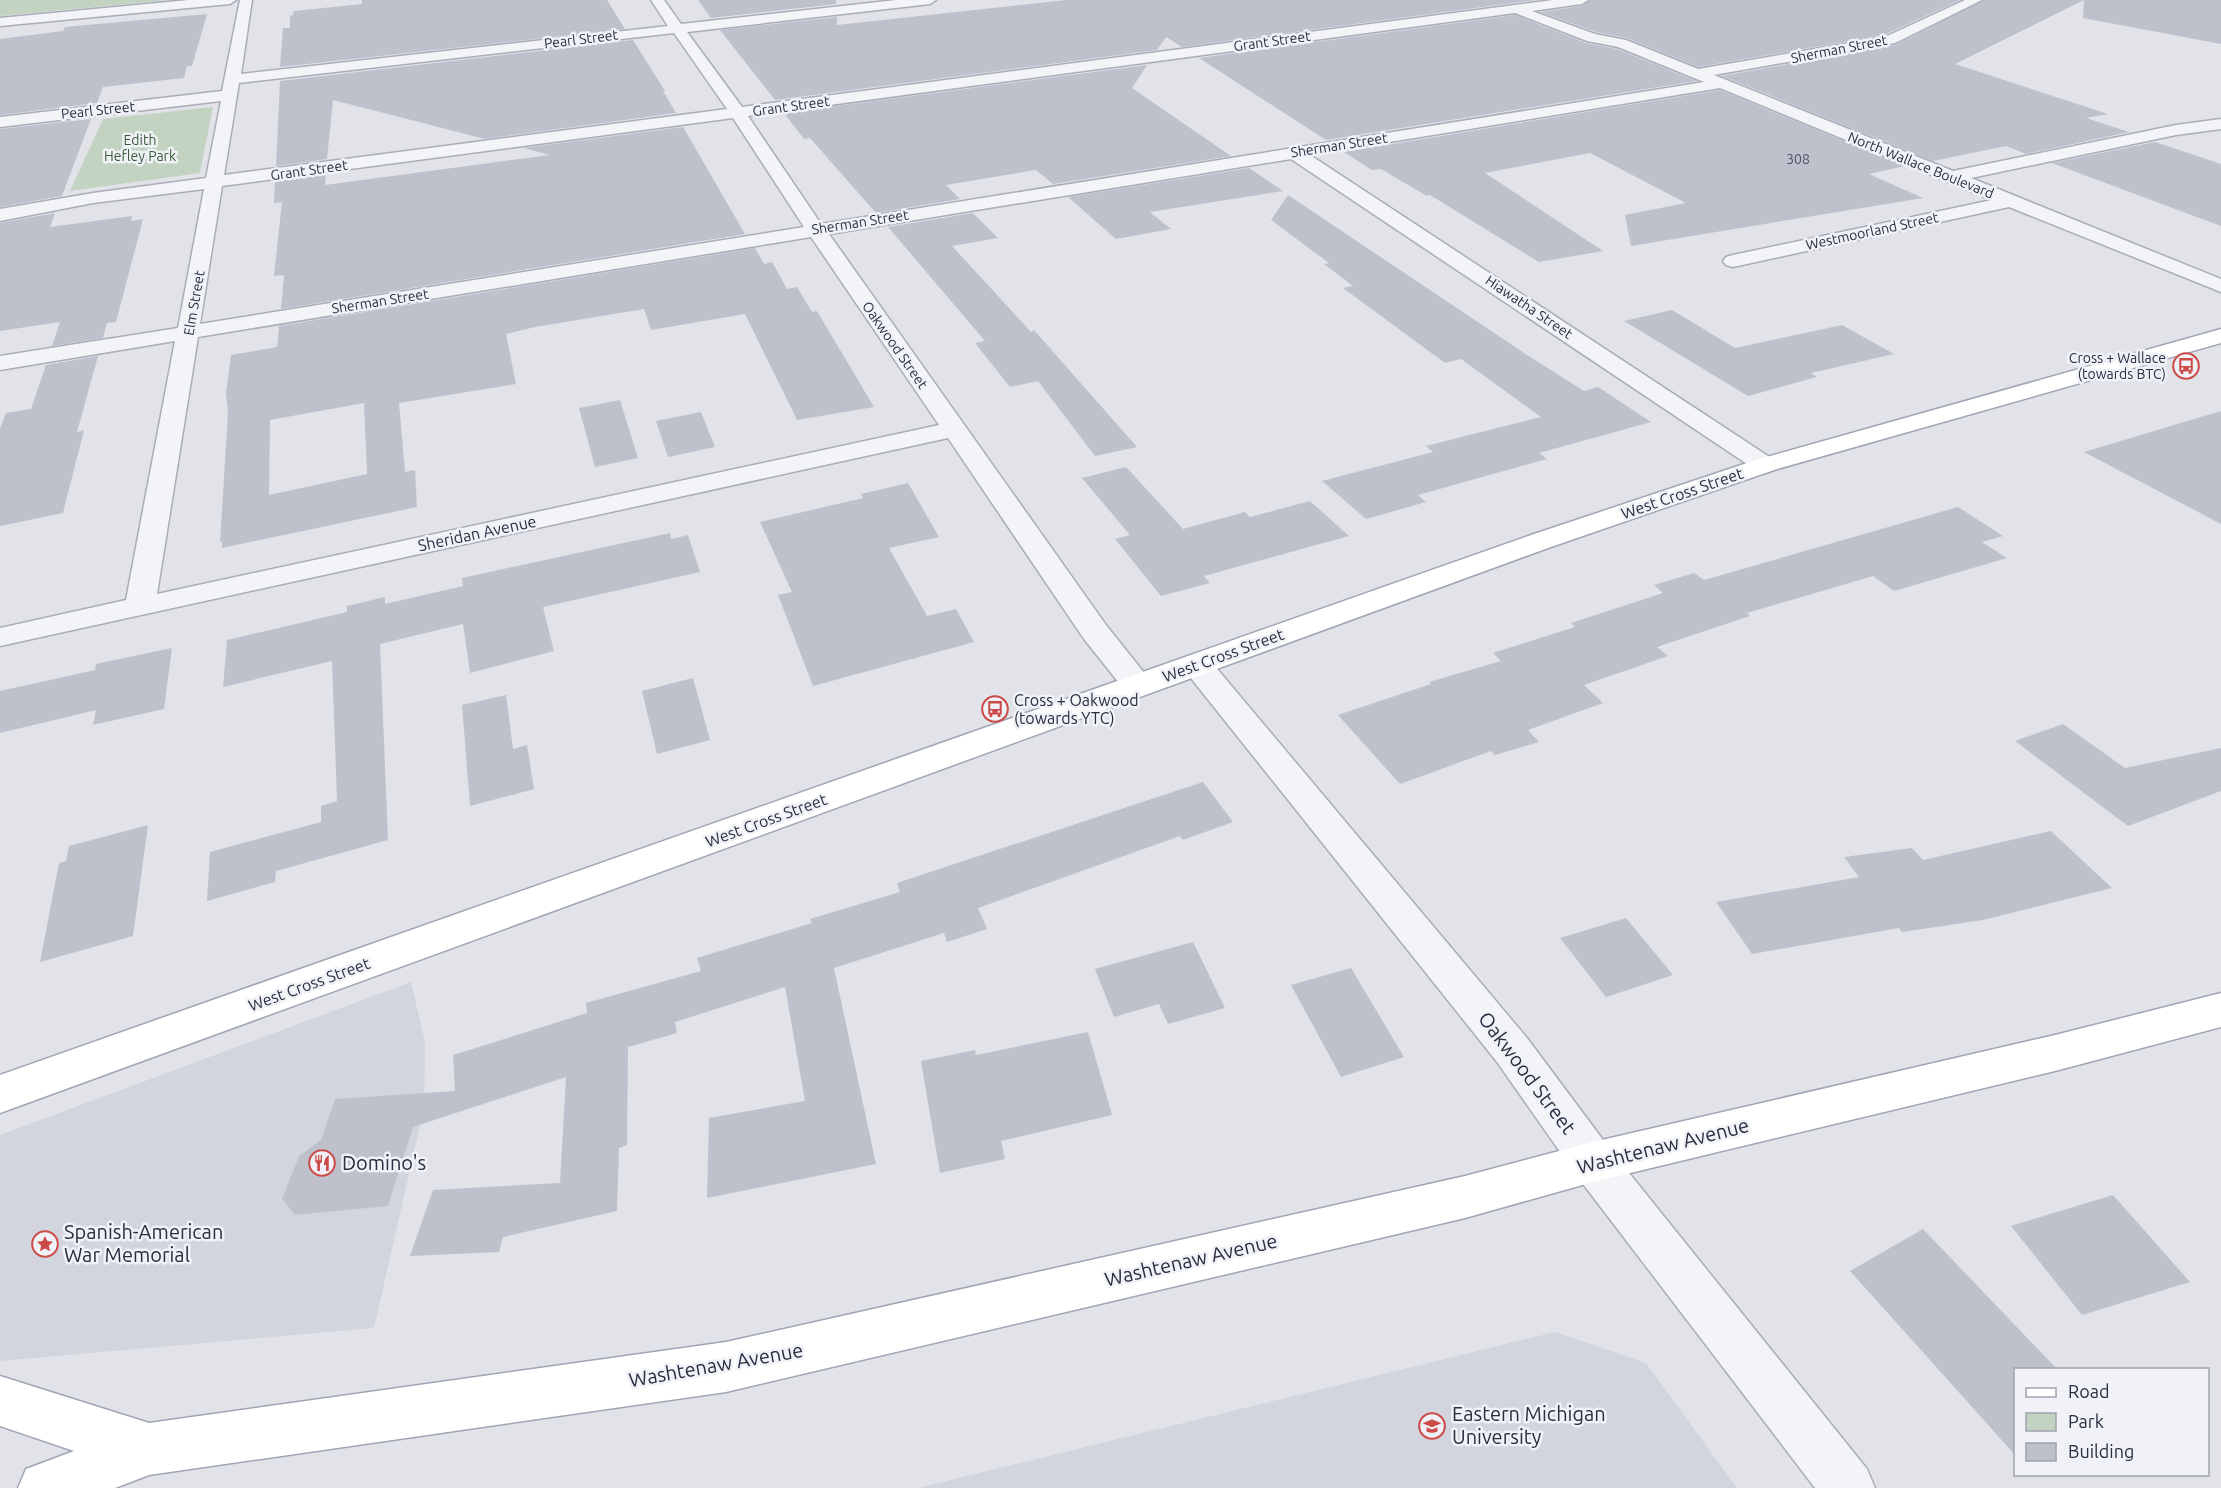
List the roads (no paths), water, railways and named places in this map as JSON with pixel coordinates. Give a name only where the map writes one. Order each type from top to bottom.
[{"type":"main road","name":"West Cross Street","points":[[0,1094],[1541,541],[1765,465],[2221,336]]},
{"type":"main road","name":"Washtenaw Avenue","points":[[45,1488],[149,1449],[726,1367],[1465,1197],[1593,1162],[2055,1053],[2221,1010]]},
{"type":"main road","name":"Washtenaw Avenue","points":[[0,1401],[149,1449]]},
{"type":"street","points":[[0,22],[230,0]]},
{"type":"street","name":"Elm Street","points":[[140,606],[216,182],[246,0]]},
{"type":"street","name":"Oakwood Street","points":[[657,0],[738,112],[816,230],[1095,632],[1138,686]]},
{"type":"street","name":"Pearl Street","points":[[0,122],[232,87],[677,28],[930,0]]},
{"type":"street","name":"North Wallace Boulevard","points":[[1495,0],[1530,5],[1617,34],[1621,43]]},
{"type":"street","name":"Grant Street","points":[[0,215],[47,205],[216,182],[1530,5],[1582,0]]},
{"type":"street","name":"Sherman Street","points":[[1695,74],[1880,42],[1976,0]]},
{"type":"street","name":"North Wallace Boulevard","points":[[1530,5],[1592,38],[1621,43],[2221,286]]},
{"type":"street","name":"Sherman Street","points":[[0,363],[1719,84]]},
{"type":"street","points":[[1952,177],[2221,124]]},
{"type":"street","name":"Hiawatha Street","points":[[1293,152],[1765,465]]},
{"type":"street","name":"Westmoorland Street","points":[[1733,261],[2011,201]]},
{"type":"street","name":"Sheridan Avenue","points":[[0,637],[954,429]]},
{"type":"street","name":"Oakwood Street","points":[[1197,665],[1512,1050],[1593,1162],[1848,1488]]},
{"type":"place","name":"Cross + Wallace (towards BTC)","points":[[2186,366]]},
{"type":"place","name":"Cross + Oakwood (towards YTC)","points":[[995,709]]},
{"type":"place","name":"Domino's","points":[[322,1163]]},
{"type":"place","name":"Spanish-American War Memorial","points":[[45,1244]]},
{"type":"place","name":"Eastern Michigan University","points":[[1432,1426]]},
{"type":"park label","name":"Edith Hefley Park","points":[[140,148]]}]
